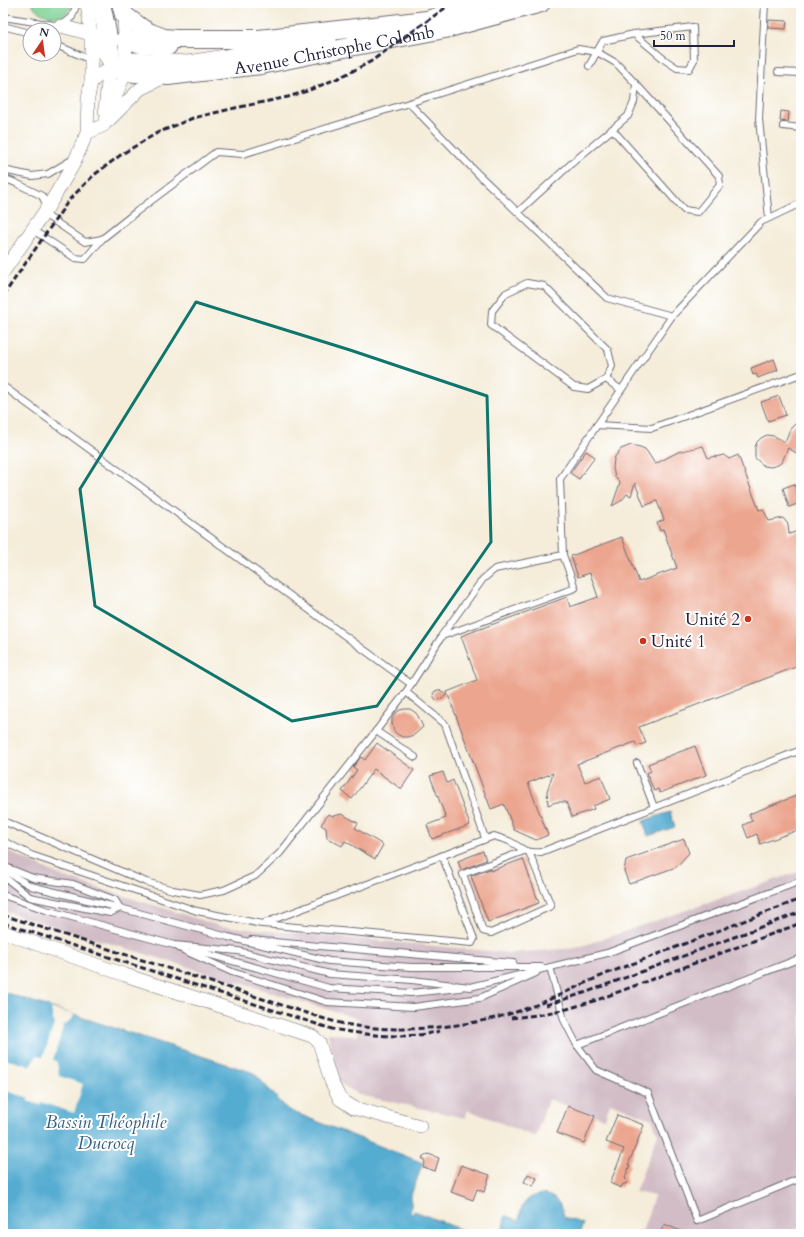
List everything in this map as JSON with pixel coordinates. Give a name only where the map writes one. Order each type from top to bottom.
[{"type":"main road","points":[[101,3],[108,37],[121,66]]},
{"type":"main road","points":[[122,9],[151,33],[164,38],[259,39],[427,20],[482,3]]},
{"type":"main road","name":"Avenue Christophe Colomb","points":[[121,66],[168,76],[261,65],[445,29],[541,3]]},
{"type":"main road","points":[[108,37],[141,44],[161,46],[227,48],[359,31],[385,24]]},
{"type":"street","points":[[87,3],[108,37]]},
{"type":"street","points":[[3,272],[46,211],[73,165],[87,133],[91,60],[108,37],[122,9]]},
{"type":"street","points":[[90,82],[102,72],[121,66],[135,59],[188,62],[402,28],[421,20]]},
{"type":"street","points":[[62,26],[108,37]]},
{"type":"street","points":[[91,60],[121,66]]},
{"type":"street","points":[[104,125],[122,80],[121,66]]},
{"type":"street","points":[[87,133],[104,125],[140,89],[168,76]]},
{"type":"street","points":[[3,932],[125,975],[312,1036],[320,1042],[331,1081],[340,1099],[354,1108],[420,1126]]},
{"type":"lane","points":[[62,25],[72,17],[77,3]]},
{"type":"lane","points":[[765,3],[758,119],[769,218]]},
{"type":"lane","points":[[3,17],[35,22]]},
{"type":"lane","points":[[3,26],[22,31]]},
{"type":"lane","points":[[590,66],[603,41],[634,34],[693,27],[694,60],[689,69],[677,68],[634,34]]},
{"type":"lane","points":[[62,47],[91,60]]},
{"type":"lane","points":[[32,230],[75,258],[84,259],[102,239],[216,152],[242,154],[578,49],[597,52],[616,63],[719,176],[720,185],[698,212],[684,210],[612,130]]},
{"type":"lane","points":[[778,72],[801,73]]},
{"type":"lane","points":[[518,212],[572,163],[628,116],[634,102],[636,84]]},
{"type":"lane","points":[[409,103],[607,298],[672,316]]},
{"type":"lane","points":[[783,126],[801,128]]},
{"type":"lane","points":[[3,170],[32,176],[48,174],[77,156]]},
{"type":"lane","points":[[3,178],[42,196],[46,211],[85,242],[102,239]]},
{"type":"lane","points":[[442,636],[575,588],[563,555],[560,479],[672,316],[761,222],[801,203]]},
{"type":"lane","points":[[527,283],[544,286],[608,350],[612,366],[606,379],[588,389],[574,387],[491,325],[492,311],[506,293],[527,283]]},
{"type":"lane","points":[[597,425],[652,428],[801,374]]},
{"type":"lane","points":[[606,379],[621,390]]},
{"type":"lane","points":[[3,386],[411,684]]},
{"type":"lane","points":[[3,821],[146,882],[173,890],[200,895],[224,890],[255,876],[280,853],[406,692],[442,636],[483,579],[495,569],[563,555]]},
{"type":"lane","points":[[406,692],[446,724],[485,838]]},
{"type":"lane","points":[[376,731],[415,757]]},
{"type":"lane","points":[[262,924],[485,838],[494,836],[509,841],[526,851],[551,906],[491,933],[483,931],[463,874],[526,851],[541,852],[801,750]]},
{"type":"lane","points":[[637,763],[654,807]]},
{"type":"lane","points":[[3,841],[31,855],[197,910],[262,924],[472,943],[474,939],[442,855]]},
{"type":"lane","points":[[3,866],[33,878],[73,884],[115,900],[120,908]]},
{"type":"lane","points":[[3,870],[31,886],[228,937],[329,961],[411,967],[550,967]]},
{"type":"lane","points":[[3,876],[30,897],[110,913],[120,908]]},
{"type":"lane","points":[[3,895],[46,910],[329,988],[412,993],[470,987],[607,953],[801,881]]},
{"type":"lane","points":[[228,937],[550,967]]},
{"type":"lane","points":[[174,945],[232,972],[327,1002],[414,1007],[480,998],[550,967]]},
{"type":"lane","points":[[174,945],[238,951],[330,974],[412,980],[470,987]]},
{"type":"lane","points":[[577,1045],[801,958]]},
{"type":"lane","points":[[550,967],[564,1020],[577,1045],[596,1070],[648,1093],[697,1221],[801,1178]]},
{"type":"highlighted area","points":[[196,302],[350,350],[487,396],[491,542],[377,706],[292,721],[95,606],[80,489]]},
{"type":"shaded area","points":[[3,849],[64,877],[220,926],[510,953],[576,948],[801,871],[801,1234],[641,1234],[654,1196],[635,1192],[658,1134],[652,1119],[610,1103],[605,1119],[548,1099],[536,1137],[468,1110],[465,1118],[360,1095],[339,1083],[328,1033],[358,1036],[359,1019],[3,911]]},
{"type":"green space","points":[[31,3],[74,3],[74,5],[62,17],[41,13]]},
{"type":"water","points":[[670,812],[675,827],[648,836],[643,821]]},
{"type":"water","name":"Bassin Théophile Ducrocq","points":[[3,992],[254,1073],[288,1110],[423,1163],[411,1195],[410,1212],[413,1213],[414,1211],[472,1234],[3,1234]]},
{"type":"water","points":[[542,1194],[551,1196],[560,1204],[564,1217],[583,1224],[579,1234],[501,1234],[505,1216],[520,1221],[521,1211],[528,1199]]},
{"type":"pier","points":[[51,1008],[75,1015],[66,1025],[64,1024],[53,1060],[57,1061],[59,1076],[83,1084],[74,1113],[41,1102],[41,1105],[27,1101],[29,1098],[3,1090],[3,1058],[29,1066],[38,1055],[43,1057],[55,1022],[53,1021]]},
{"type":"building","points":[[769,20],[787,21],[786,29],[768,28]]},
{"type":"building","points":[[781,111],[789,112],[788,122],[780,121]]},
{"type":"building","points":[[774,359],[778,370],[758,378],[756,374],[753,375],[751,368]]},
{"type":"building","points":[[779,396],[786,415],[768,421],[761,402]]},
{"type":"building","points":[[801,422],[801,456],[788,448],[782,462],[771,467],[764,466],[755,458],[755,447],[761,438],[767,435],[774,436],[785,442],[790,429],[795,424]]},
{"type":"building","points":[[631,445],[645,449],[655,464],[678,452],[703,446],[708,458],[724,455],[729,459],[738,455],[759,510],[763,509],[769,521],[783,518],[788,524],[789,534],[801,530],[801,665],[639,727],[646,743],[637,746],[635,742],[577,764],[585,782],[601,776],[610,799],[593,806],[594,809],[572,817],[566,802],[556,802],[548,805],[547,791],[553,773],[528,783],[548,835],[536,840],[514,830],[504,804],[491,809],[447,692],[477,680],[461,636],[567,597],[570,607],[598,597],[590,573],[578,577],[571,556],[622,537],[639,582],[677,568],[663,529],[660,531],[657,523],[664,520],[657,501],[644,506],[635,483],[631,496],[627,494],[621,501],[612,506],[620,483],[615,476],[613,469],[614,458],[621,449]]},
{"type":"building","points":[[586,451],[595,457],[579,479],[570,473]]},
{"type":"building","points":[[794,484],[797,493],[801,492],[801,500],[799,501],[800,503],[789,507],[783,488]]},
{"type":"building","points":[[438,690],[447,695],[436,700],[433,694]]},
{"type":"building","points":[[405,709],[410,709],[416,713],[423,727],[414,735],[402,737],[394,731],[392,719],[396,713]]},
{"type":"building","points":[[377,743],[414,770],[401,789],[374,769],[352,799],[342,791],[357,770],[353,767],[361,757],[365,760]]},
{"type":"building","points":[[695,746],[706,775],[660,793],[658,789],[654,791],[647,773],[651,771],[648,764]]},
{"type":"building","points":[[443,772],[447,783],[453,780],[470,825],[432,839],[427,825],[446,818],[430,776]]},
{"type":"building","points":[[801,794],[801,829],[760,844],[757,834],[748,838],[743,825],[752,821],[749,814]]},
{"type":"building","points":[[328,814],[333,816],[342,814],[358,823],[355,828],[383,845],[375,859],[345,841],[342,846],[327,838],[326,828],[321,825]]},
{"type":"building","points":[[684,839],[689,853],[676,867],[629,884],[624,871],[626,860]]},
{"type":"building","points":[[483,851],[486,860],[461,870],[458,861]]},
{"type":"building","points":[[523,859],[539,903],[488,922],[471,876]]},
{"type":"building","points":[[568,1106],[595,1116],[584,1143],[557,1133]]},
{"type":"building","points":[[617,1115],[644,1125],[628,1165],[630,1165],[625,1177],[627,1183],[622,1185],[621,1188],[610,1183],[624,1149],[606,1142]]},
{"type":"building","points":[[428,1154],[439,1158],[435,1171],[423,1167],[425,1162],[422,1158]]},
{"type":"building","points":[[461,1165],[490,1175],[484,1192],[477,1189],[473,1200],[451,1192]]},
{"type":"building","points":[[528,1174],[537,1178],[533,1186],[524,1182]]},
{"type":"building","points":[[664,1224],[688,1234],[660,1234]]},
{"type":"railway","points":[[3,296],[69,200],[94,175],[122,154],[157,133],[193,118],[288,97],[341,77],[370,62],[452,3]]},
{"type":"railway","points":[[3,915],[325,1019],[370,1028],[413,1029],[458,1025],[500,1017],[519,1011],[611,972],[801,899]]},
{"type":"railway","points":[[546,1005],[587,992],[801,912]]},
{"type":"railway","points":[[3,923],[332,1029],[386,1036],[426,1034],[440,1031]]},
{"type":"railway","points":[[511,1018],[567,1009],[597,1000],[801,923]]},
{"type":"place","name":"Unité 2","points":[[748,619]]},
{"type":"place","name":"Unité 1","points":[[643,641]]}]
